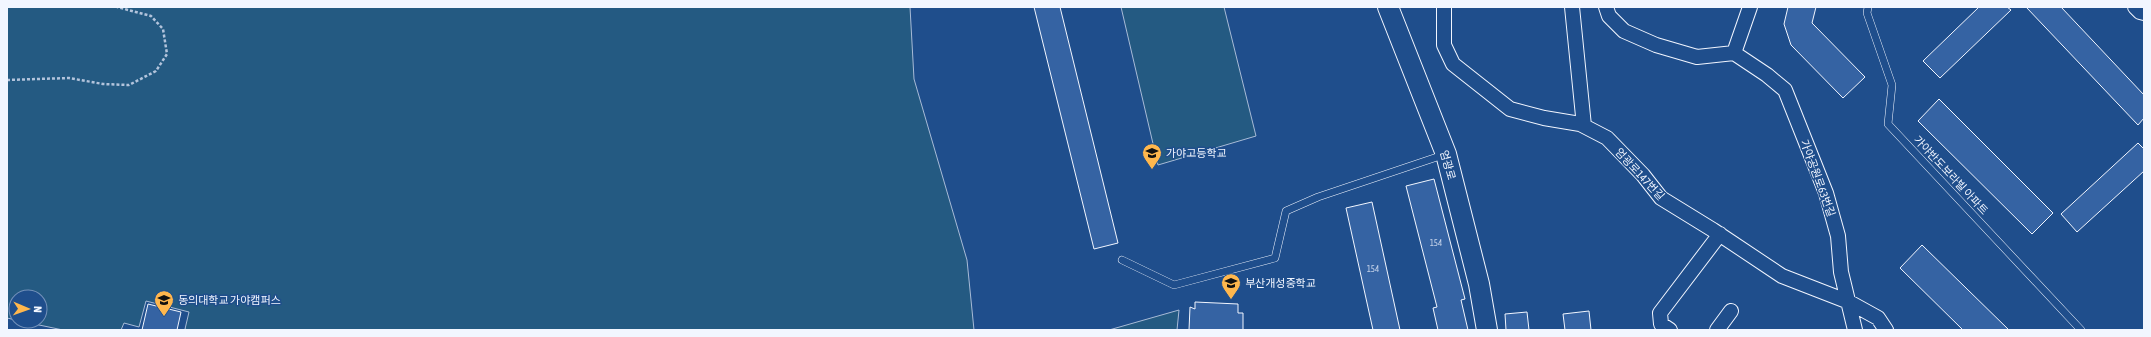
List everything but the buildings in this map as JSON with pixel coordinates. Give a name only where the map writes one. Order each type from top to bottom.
[{"type":"main road","name":"엄광로","points":[[1388,7],[1446,154],[1479,284],[1487,330]]},
{"type":"street","name":"엄광로147번길","points":[[1444,7],[1444,45],[1454,64],[1510,109],[1584,126],[1607,138],[1643,175],[1661,198],[1720,234],[1782,276],[1849,302],[1878,318],[1886,330]]},
{"type":"street","points":[[1572,7],[1584,126]]},
{"type":"street","points":[[1606,7],[1608,16],[1624,31],[1656,45],[1697,57],[1734,53],[1750,7]]},
{"type":"street","points":[[2135,7],[2140,12],[2144,13]]},
{"type":"street","name":"가야공원로63번길","points":[[1734,53],[1767,75],[1785,90],[1826,194],[1838,236],[1842,272],[1855,330]]},
{"type":"street","points":[[1670,330],[1660,324],[1660,313],[1720,234]]},
{"type":"street","points":[[1717,330],[1731,311]]},
{"type":"lane","name":"가야반도보라빌 아파트","points":[[1868,7],[1867,13],[1892,85],[1888,124],[2080,330]]},
{"type":"lane","points":[[1122,260],[1174,284],[1275,258],[1286,211],[1318,197],[1446,154]]},
{"type":"path","points":[[7,80],[70,78],[103,84],[129,85],[156,71],[167,54],[163,29],[151,16],[117,7]]},
{"type":"shaded area","points":[[7,7],[910,7],[914,79],[967,260],[974,330],[188,330],[185,329],[189,312],[146,301],[139,327],[124,323],[121,330],[63,330],[48,327],[48,289],[8,289],[7,318]]},
{"type":"shaded area","points":[[1121,7],[1224,7],[1256,136],[1158,165]]},
{"type":"shaded area","points":[[1179,310],[1177,330],[1109,330]]},
{"type":"place","name":"가야고등학교","points":[[1152,170]]},
{"type":"place","name":"부산개성중학교","points":[[1231,300]]},
{"type":"place","name":"동의대학교 가야캠퍼스","points":[[164,317]]}]
